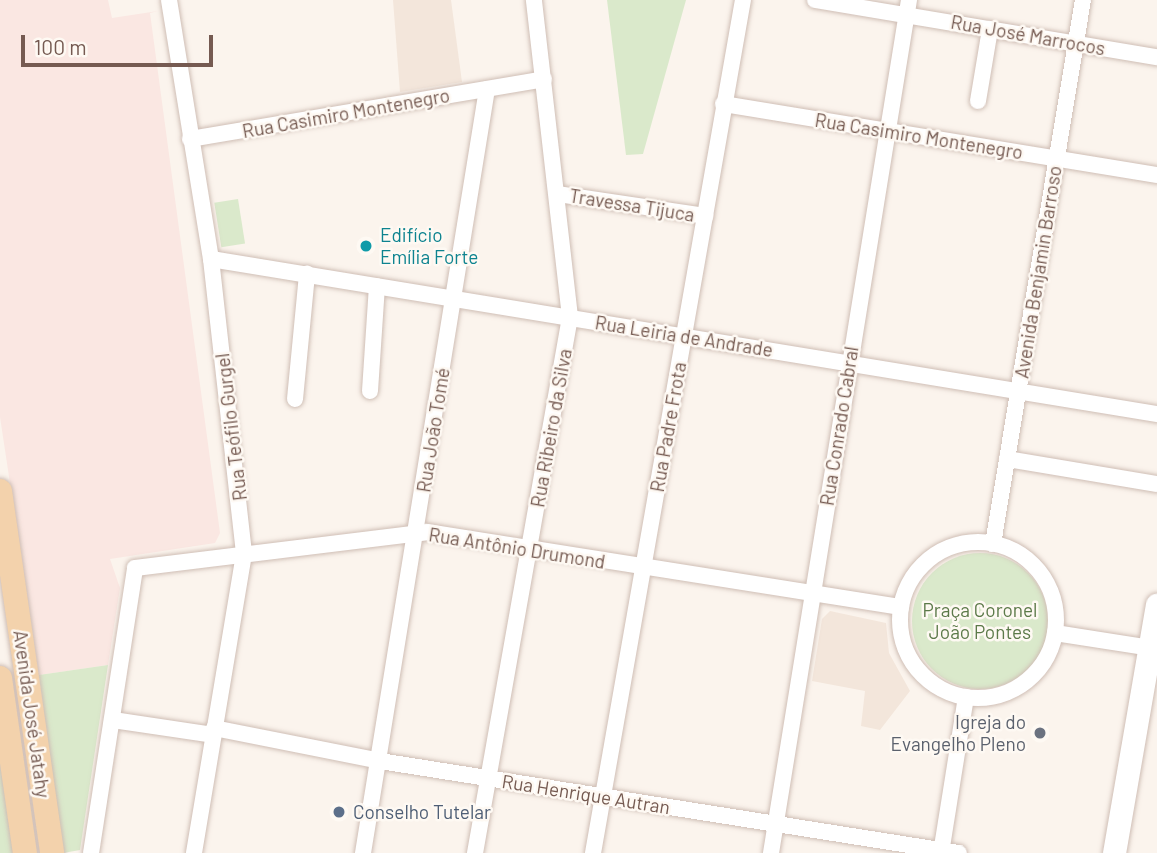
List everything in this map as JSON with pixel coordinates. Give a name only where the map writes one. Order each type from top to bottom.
[{"type":"main road","name":"Avenida José Jatahy","points":[[0,491],[52,853]]},
{"type":"main road","name":"Avenida José Jatahy","points":[[0,678],[26,853]]},
{"type":"street","name":"Rua Teófilo Gurgel","points":[[169,0],[211,259],[244,554],[194,853]]},
{"type":"street","name":"Rua Ribeiro da Silva","points":[[475,853],[570,317],[534,0]]},
{"type":"street","name":"Rua Padre Frota","points":[[593,853],[743,0]]},
{"type":"street","name":"Rua José Marrocos","points":[[815,0],[908,7],[990,29],[1157,57]]},
{"type":"street","name":"Avenida Benjamin Barroso","points":[[993,544],[1083,0]]},
{"type":"street","name":"Rua Conrado Cabral","points":[[771,853],[908,7]]},
{"type":"street","points":[[978,101],[990,29]]},
{"type":"street","name":"Rua Casimiro Montenegro","points":[[190,139],[544,79]]},
{"type":"street","name":"Rua João Tomé","points":[[363,853],[487,89]]},
{"type":"street","name":"Rua Casimiro Montenegro","points":[[723,104],[1157,175]]},
{"type":"street","name":"Travessa Tijuca","points":[[558,194],[705,216]]},
{"type":"street","name":"Rua Leiria de Andrade","points":[[211,259],[1018,389],[1157,414]]},
{"type":"street","points":[[295,399],[307,274]]},
{"type":"street","points":[[370,391],[377,286]]},
{"type":"street","points":[[1007,459],[1157,484]]},
{"type":"street","name":"Rua Antônio Drumond","points":[[113,720],[133,569],[416,534],[529,547],[813,596],[901,607]]},
{"type":"street","points":[[993,544],[1016,552],[1035,567],[1049,587],[1055,633],[1050,651],[1030,678],[1000,695],[966,697],[942,689],[915,665],[900,631],[901,607],[914,574],[941,551],[958,545],[993,544]]},
{"type":"street","points":[[1114,853],[1154,649],[1157,605]]},
{"type":"street","points":[[1055,633],[1154,649]]},
{"type":"street","points":[[942,852],[966,697]]},
{"type":"street","points":[[91,853],[113,720]]},
{"type":"street","name":"Rua Henrique Autran","points":[[113,720],[214,731],[776,826],[959,853]]},
{"type":"shaded area","points":[[0,0],[108,0],[112,18],[158,11],[150,13],[220,533],[215,543],[110,559],[120,588],[108,665],[39,675],[0,417]]},
{"type":"shaded area","points":[[393,0],[451,0],[462,82],[400,92]]},
{"type":"shaded area","points":[[830,611],[886,623],[889,653],[910,691],[880,730],[861,726],[865,691],[812,681],[822,619]]},
{"type":"green space","points":[[607,0],[686,0],[643,154],[626,155]]},
{"type":"green space","points":[[238,199],[245,243],[221,247],[214,203]]},
{"type":"green space","name":"Praça Coronel João Pontes","points":[[980,553],[1006,558],[1028,573],[1043,595],[1048,621],[1043,647],[1028,669],[1006,684],[980,689],[954,684],[932,669],[917,647],[912,621],[917,595],[932,573],[954,558]]},
{"type":"green space","points":[[108,665],[80,850],[63,853],[39,675]]},
{"type":"green space","points":[[0,754],[14,853],[0,853]]},
{"type":"place","name":"Edifício Emília Forte","points":[[366,246]]},
{"type":"place","name":"Igreja do Evangelho Pleno","points":[[1040,733]]},
{"type":"place","name":"Conselho Tutelar","points":[[339,812]]}]
